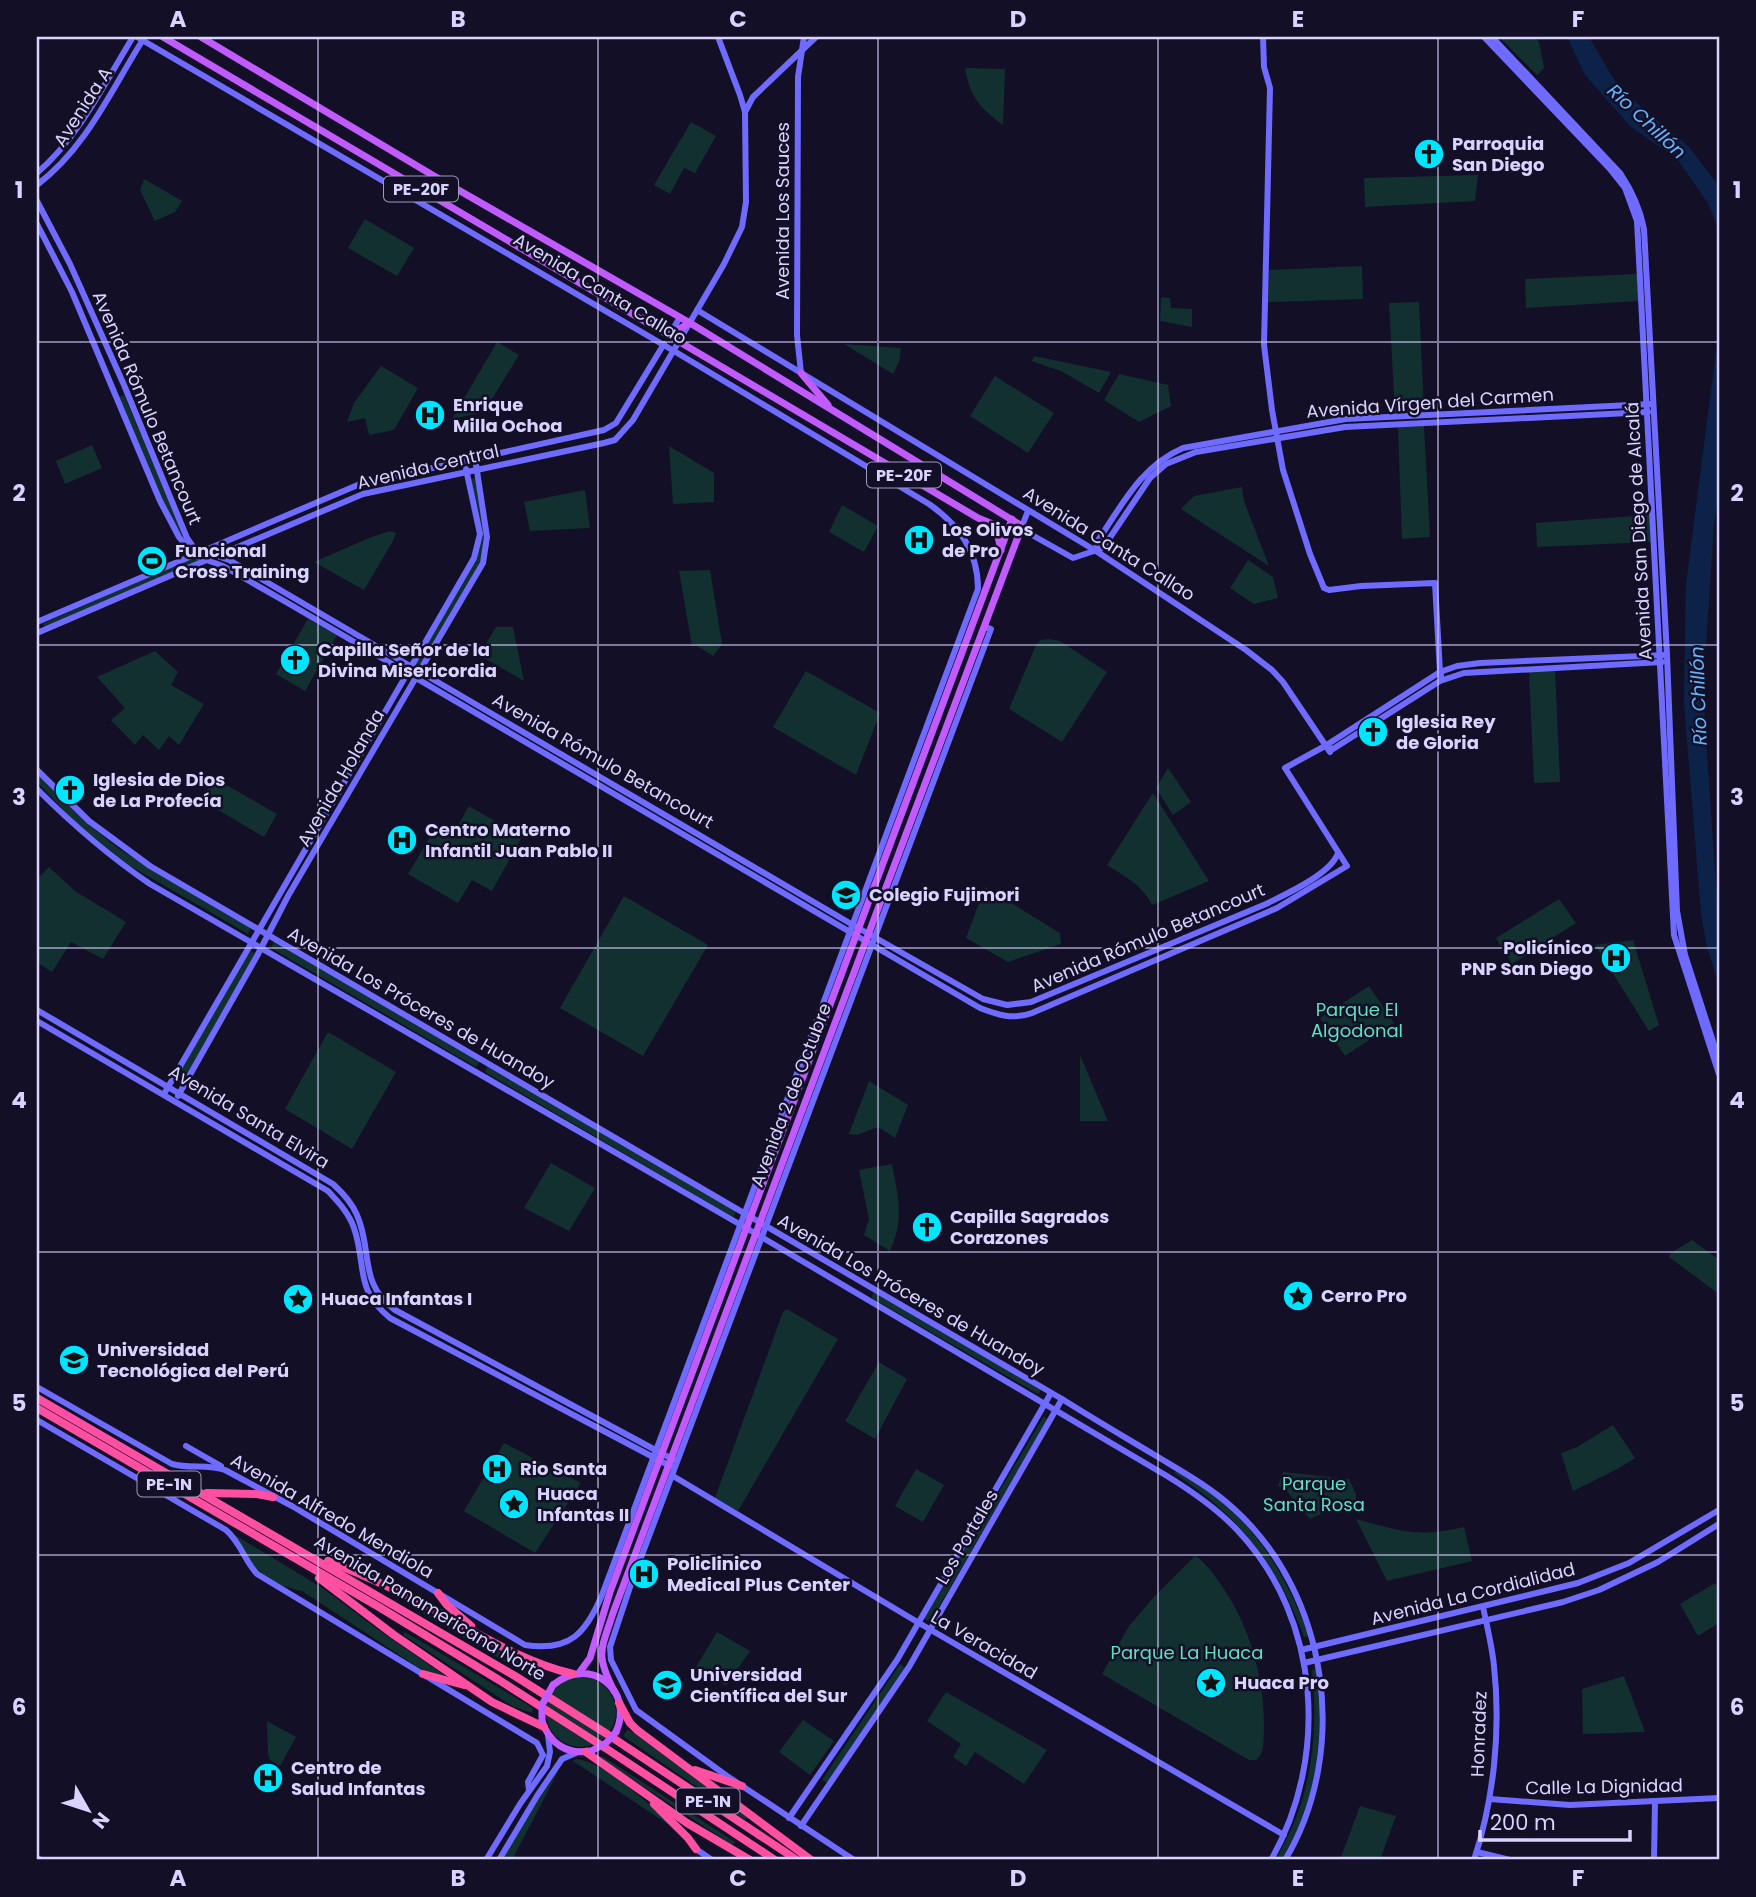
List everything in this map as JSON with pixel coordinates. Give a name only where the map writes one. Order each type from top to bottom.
[{"type":"highway","name":"Avenida Panamericana Norte","points":[[37,1398],[527,1683],[797,1860]]},
{"type":"highway","name":"Avenida Panamericana Norte","points":[[37,1408],[379,1607],[509,1687],[775,1860]]},
{"type":"highway","points":[[204,1493],[273,1497]]},
{"type":"highway","points":[[306,1553],[433,1609],[547,1668],[576,1673]]},
{"type":"highway","points":[[300,1563],[394,1636],[492,1702],[545,1727]]},
{"type":"highway","points":[[438,1593],[447,1605],[484,1637]]},
{"type":"highway","points":[[423,1674],[467,1685]]},
{"type":"highway","points":[[620,1703],[630,1723],[637,1730],[811,1860]]},
{"type":"highway","points":[[585,1752],[719,1844],[750,1860]]},
{"type":"highway","points":[[688,1768],[742,1786]]},
{"type":"highway","points":[[642,1791],[696,1849]]},
{"type":"main road","name":"Avenida Canta Callao","points":[[163,37],[631,315],[676,348],[978,518],[1008,532],[1021,530]]},
{"type":"main road","name":"Avenida Canta Callao","points":[[201,37],[434,176],[690,323],[1012,519],[1021,530]]},
{"type":"main road","points":[[667,339],[690,323]]},
{"type":"main road","points":[[801,373],[836,413]]},
{"type":"main road","points":[[978,518],[995,532],[1001,551]]},
{"type":"main road","name":"Avenida 2 de Octubre","points":[[576,1673],[590,1658],[610,1592],[658,1456],[747,1215],[1012,519]]},
{"type":"main road","name":"Avenida 2 de Octubre","points":[[614,1690],[602,1667],[600,1656],[988,628],[1021,530]]},
{"type":"main road","points":[[576,1673],[598,1677],[614,1690],[620,1703],[620,1718],[615,1732],[606,1743],[585,1752],[558,1745],[545,1727],[542,1705],[553,1685],[576,1673]]},
{"type":"street","name":"Avenida Central","points":[[37,633],[363,494],[615,440],[629,427],[742,228],[746,202],[745,112],[718,37]]},
{"type":"street","name":"Avenida Los Sauces","points":[[797,37],[801,50]]},
{"type":"street","name":"Avenida Los Sauces","points":[[801,373],[797,335],[798,77],[804,37]]},
{"type":"street","points":[[745,112],[753,97],[816,37]]},
{"type":"street","points":[[1263,37],[1264,67],[1270,88],[1264,345],[1283,470],[1321,584],[1329,590],[1434,583],[1441,676]]},
{"type":"street","name":"Avenida San Diego de Alcalá","points":[[1484,37],[1617,178],[1634,209],[1642,254]]},
{"type":"street","name":"Avenida San Diego de Alcalá","points":[[1492,37],[1620,173],[1630,187],[1641,216],[1679,928],[1719,1060]]},
{"type":"street","name":"Avenida A","points":[[37,173],[55,157],[77,129],[139,38]]},
{"type":"street","name":"Avenida A","points":[[37,185],[55,171],[85,135],[139,38]]},
{"type":"street","name":"Avenida Canta Callao","points":[[139,38],[667,339]]},
{"type":"street","name":"Avenida Rómulo Betancourt","points":[[37,201],[70,264],[187,538],[194,548],[218,555],[412,666],[870,939],[980,1008],[1006,1017],[1021,1017],[1276,908],[1347,866],[1338,853]]},
{"type":"street","name":"Avenida Rómulo Betancourt","points":[[37,224],[72,292],[168,520],[193,555],[208,560],[286,602],[855,930]]},
{"type":"street","name":"Avenida Canta Callao","points":[[697,310],[1096,551],[1246,650],[1283,682],[1327,749]]},
{"type":"street","name":"Avenida Central","points":[[37,622],[360,484],[604,430],[617,423],[680,317]]},
{"type":"street","name":"Avenida Canta Callao","points":[[676,348],[948,519],[970,546],[976,566],[978,589],[968,618]]},
{"type":"street","name":"Avenida Vírgen del Carmen","points":[[1650,408],[1345,427],[1196,452],[1166,464],[1150,478],[1103,548],[1096,551],[1097,542],[1130,492],[1156,463],[1183,448],[1346,419],[1650,408]]},
{"type":"street","name":"Avenida Holanda","points":[[175,1101],[267,934],[485,555],[487,537],[475,458]]},
{"type":"street","name":"Avenida Holanda","points":[[164,1094],[458,588],[477,549],[479,527],[464,461]]},
{"type":"street","name":"Avenida 2 de Octubre","points":[[1012,519],[1018,505]]},
{"type":"street","name":"Avenida 2 de Octubre","points":[[1021,530],[1028,511]]},
{"type":"street","name":"Avenida Canta Callao","points":[[1021,530],[1073,558],[1096,551]]},
{"type":"street","name":"Avenida 2 de Octubre","points":[[855,930],[968,618]]},
{"type":"street","name":"Avenida 2 de Octubre","points":[[870,939],[987,639],[988,628]]},
{"type":"street","points":[[1338,853],[1284,768],[1327,749],[1333,749],[1457,666],[1480,663],[1663,658]]},
{"type":"street","name":"Avenida San Diego de Alcalá","points":[[1663,658],[1674,935],[1719,1074]]},
{"type":"street","name":"Avenida Los Próceres de Huandoy","points":[[37,769],[89,821],[150,866],[1205,1485],[1251,1526],[1289,1581],[1301,1606],[1317,1660],[1322,1690],[1320,1752],[1307,1812],[1285,1860]]},
{"type":"street","name":"Avenida Los Próceres de Huandoy","points":[[37,789],[80,830],[124,866],[156,887],[743,1227],[1167,1476],[1209,1504],[1252,1547],[1278,1587],[1304,1663],[1308,1688],[1308,1747],[1298,1797],[1284,1835],[1271,1860]]},
{"type":"street","name":"Avenida Rómulo Betancourt","points":[[870,939],[983,999],[993,1003],[1020,1005],[1266,904],[1333,865],[1338,853]]},
{"type":"street","name":"Avenida Santa Elvira","points":[[37,1010],[323,1176],[342,1192],[359,1218],[370,1280],[383,1301],[673,1466]]},
{"type":"street","points":[[46,1026],[51,1018]]},
{"type":"street","name":"Avenida Santa Elvira","points":[[37,1021],[318,1184],[335,1199],[354,1228],[366,1288],[377,1306],[390,1318],[658,1456]]},
{"type":"street","name":"Avenida Alfredo Mendiola","points":[[37,1387],[172,1464],[182,1467],[213,1466],[225,1470],[525,1645],[554,1647],[576,1637],[592,1619],[598,1604]]},
{"type":"street","name":"Los Portales","points":[[789,1818],[897,1660],[1051,1393]]},
{"type":"street","name":"Los Portales","points":[[801,1826],[909,1667],[1062,1399]]},
{"type":"street","points":[[37,1420],[226,1530],[240,1545],[245,1558],[257,1574],[537,1743],[543,1752],[540,1763],[528,1782],[529,1790]]},
{"type":"street","points":[[186,1446],[225,1470]]},
{"type":"street","name":"Avenida 2 de Octubre","points":[[598,1604],[658,1456]]},
{"type":"street","name":"La Veracidad","points":[[673,1466],[919,1623],[1284,1835]]},
{"type":"street","points":[[1167,1476],[1174,1466]]},
{"type":"street","name":"Avenida La Cordialidad","points":[[1301,1650],[1554,1590],[1618,1568],[1656,1549],[1719,1510]]},
{"type":"street","name":"Avenida La Cordialidad","points":[[1304,1663],[1563,1602],[1598,1590],[1658,1562],[1719,1524]]},
{"type":"street","name":"Honradez","points":[[1475,1860],[1490,1799],[1495,1746],[1494,1665],[1483,1607]]},
{"type":"street","name":"Avenida 2 de Octubre","points":[[615,1617],[610,1647],[611,1660],[640,1715],[742,1786]]},
{"type":"street","points":[[486,1860],[549,1759],[545,1727]]},
{"type":"street","points":[[499,1860],[562,1759],[585,1752]]},
{"type":"street","points":[[742,1786],[854,1860]]},
{"type":"street","name":"Calle La Dignidad","points":[[1490,1799],[1570,1805],[1719,1798]]},
{"type":"street","points":[[1654,1860],[1655,1801]]},
{"type":"street","points":[[696,1849],[712,1860]]},
{"type":"street","points":[[1477,1852],[1510,1860]]},
{"type":"green space","points":[[1499,37],[1534,37],[1539,42],[1544,68],[1537,75]]},
{"type":"green space","points":[[965,68],[1005,69],[1003,125],[977,101]]},
{"type":"green space","points":[[691,122],[716,136],[695,173],[684,168],[670,194],[654,185]]},
{"type":"green space","points":[[1478,175],[1475,201],[1365,207],[1364,178]]},
{"type":"green space","points":[[144,179],[182,201],[175,212],[155,221],[140,190]]},
{"type":"green space","points":[[365,219],[414,248],[397,276],[348,248]]},
{"type":"green space","points":[[1362,266],[1363,299],[1268,302],[1269,270]]},
{"type":"green space","points":[[1637,274],[1639,301],[1526,308],[1525,279]]},
{"type":"green space","points":[[1161,297],[1170,298],[1171,308],[1192,309],[1192,327],[1160,321]]},
{"type":"green space","points":[[1419,302],[1424,412],[1395,413],[1389,303]]},
{"type":"green space","points":[[497,342],[519,355],[484,412],[452,419]]},
{"type":"green space","points":[[844,344],[901,348],[899,362],[893,374]]},
{"type":"green space","points":[[1034,356],[1111,372],[1099,393],[1063,372],[1032,361]]},
{"type":"green space","points":[[381,366],[418,388],[394,430],[369,435],[365,418],[347,422],[354,403]]},
{"type":"green space","points":[[1119,374],[1168,385],[1171,406],[1139,422],[1104,400]]},
{"type":"green space","points":[[995,376],[1054,413],[1028,453],[970,416]]},
{"type":"green space","points":[[124,395],[183,535],[169,517],[119,397]]},
{"type":"green space","points":[[1424,426],[1430,537],[1402,539],[1398,427]]},
{"type":"green space","points":[[92,445],[102,468],[65,484],[56,461]]},
{"type":"green space","points":[[669,446],[714,473],[714,502],[673,504]]},
{"type":"green space","points":[[475,478],[484,531],[483,552],[480,562],[420,668],[415,665],[482,538],[471,479]]},
{"type":"green space","points":[[1242,487],[1244,501],[1269,566],[1181,509],[1194,496]]},
{"type":"green space","points":[[585,490],[590,528],[530,531],[524,502]]},
{"type":"green space","points":[[842,505],[878,526],[864,552],[829,532]]},
{"type":"green space","points":[[1650,515],[1651,542],[1537,547],[1536,523]]},
{"type":"green space","points":[[390,531],[396,533],[393,541],[364,590],[314,562],[369,538]]},
{"type":"green space","points":[[195,557],[199,559],[198,562],[47,627],[42,624]]},
{"type":"green space","points":[[1248,560],[1273,577],[1278,598],[1254,604],[1230,588]]},
{"type":"green space","points":[[710,570],[722,644],[713,656],[697,646],[692,646],[679,571]]},
{"type":"green space","points":[[308,619],[337,635],[305,691],[276,674]]},
{"type":"green space","points":[[496,627],[513,627],[524,681],[479,655]]},
{"type":"green space","points":[[1041,640],[1060,641],[1107,672],[1062,742],[1009,709],[1036,645]]},
{"type":"green space","points":[[155,651],[178,672],[171,685],[204,704],[179,745],[169,736],[159,750],[143,735],[135,745],[111,720],[125,708],[97,677]]},
{"type":"green space","points":[[1555,670],[1560,782],[1534,783],[1529,671]]},
{"type":"green space","points":[[806,671],[880,713],[856,775],[773,727]]},
{"type":"green space","points":[[1168,768],[1191,802],[1173,815],[1156,788]]},
{"type":"green space","points":[[37,772],[90,826],[119,849],[251,927],[248,934],[127,864],[75,822],[37,782]]},
{"type":"green space","points":[[214,778],[277,814],[264,837],[201,800]]},
{"type":"green space","points":[[1153,793],[1209,881],[1152,905],[1138,887],[1107,865]]},
{"type":"green space","points":[[469,806],[522,837],[492,891],[472,880],[458,903],[408,874],[435,828],[451,837]]},
{"type":"green space","points":[[49,867],[75,891],[126,922],[103,959],[71,942],[52,972],[37,962],[37,879]]},
{"type":"green space","points":[[985,887],[1060,933],[1061,944],[1008,962],[966,938]]},
{"type":"green space","points":[[624,896],[708,945],[643,1056],[560,1008]]},
{"type":"green space","points":[[1559,899],[1576,923],[1512,964],[1496,938]]},
{"type":"green space","points":[[1633,940],[1659,1025],[1649,1031],[1595,945]]},
{"type":"green space","points":[[274,941],[481,1060],[476,1067],[271,948]]},
{"type":"green space","points":[[250,950],[257,955],[181,1084],[174,1080]]},
{"type":"green space","name":"Parque El Algodonal","points":[[1369,986],[1394,1023],[1345,1056],[1320,1018]]},
{"type":"green space","points":[[328,1032],[396,1072],[352,1149],[285,1109]]},
{"type":"green space","points":[[1080,1055],[1108,1121],[1080,1121]]},
{"type":"green space","points":[[488,1066],[737,1210],[733,1217],[485,1072]]},
{"type":"green space","points":[[869,1081],[908,1105],[895,1138],[878,1127],[857,1135],[849,1134]]},
{"type":"green space","points":[[551,1163],[595,1188],[569,1231],[524,1208]]},
{"type":"green space","points":[[892,1164],[899,1218],[890,1251],[864,1235],[869,1219],[859,1170]]},
{"type":"green space","points":[[1692,1240],[1719,1260],[1719,1294],[1669,1257]]},
{"type":"green space","points":[[873,1293],[1041,1390],[1038,1394],[872,1298]]},
{"type":"green space","points":[[787,1309],[838,1339],[738,1511],[715,1498],[783,1312]]},
{"type":"green space","points":[[879,1362],[907,1379],[875,1439],[845,1421]]},
{"type":"green space","points":[[1044,1416],[1047,1420],[930,1622],[924,1618]]},
{"type":"green space","points":[[1613,1425],[1635,1458],[1573,1491],[1561,1453],[1577,1447]]},
{"type":"green space","points":[[504,1443],[581,1483],[535,1553],[464,1511]]},
{"type":"green space","points":[[1177,1468],[1227,1505],[1258,1539],[1286,1585],[1309,1636],[1304,1637],[1282,1586],[1253,1543],[1218,1506],[1174,1473]]},
{"type":"green space","points":[[916,1469],[944,1485],[923,1522],[895,1506]]},
{"type":"green space","name":"Parque Santa Rosa","points":[[1283,1472],[1349,1479],[1356,1494],[1356,1512],[1330,1510],[1310,1519],[1285,1489],[1278,1486]]},
{"type":"green space","points":[[1356,1519],[1410,1532],[1434,1532],[1464,1527],[1472,1561],[1387,1581]]},
{"type":"green space","points":[[235,1535],[324,1589],[444,1675],[422,1670],[302,1591],[268,1579],[254,1566]]},
{"type":"green space","name":"Parque La Huaca","points":[[1195,1556],[1210,1570],[1228,1596],[1253,1651],[1264,1710],[1263,1746],[1256,1760],[1249,1760],[1102,1674],[1129,1626]]},
{"type":"green space","points":[[1715,1583],[1719,1590],[1719,1623],[1698,1636],[1680,1604]]},
{"type":"green space","points":[[418,1607],[545,1676],[541,1683],[417,1610]]},
{"type":"green space","points":[[405,1632],[533,1708],[532,1713],[514,1707],[403,1635]]},
{"type":"green space","points":[[717,1632],[750,1651],[726,1686],[696,1667]]},
{"type":"green space","points":[[900,1664],[905,1668],[828,1783],[822,1780]]},
{"type":"green space","points":[[1317,1669],[1319,1725],[1313,1780],[1299,1827],[1282,1860],[1275,1860],[1297,1815],[1310,1768],[1314,1720],[1312,1670]]},
{"type":"green space","points":[[1624,1676],[1645,1732],[1583,1734],[1582,1689]]},
{"type":"green space","points":[[588,1677],[601,1683],[610,1692],[614,1698],[614,1726],[606,1737],[595,1745],[574,1747],[556,1737],[548,1726],[546,1705],[556,1687],[567,1679]]},
{"type":"green space","points":[[946,1692],[1047,1750],[1024,1784],[975,1752],[966,1766],[953,1757],[961,1744],[927,1721]]},
{"type":"green space","points":[[803,1720],[834,1741],[810,1775],[779,1752]]},
{"type":"green space","points":[[267,1721],[296,1737],[280,1766],[270,1760],[268,1755]]},
{"type":"green space","points":[[628,1729],[748,1817],[745,1820],[623,1736]]},
{"type":"green space","points":[[602,1756],[735,1842],[732,1845],[600,1758]]},
{"type":"green space","points":[[576,1759],[588,1762],[614,1776],[672,1827],[573,1761]]},
{"type":"green space","points":[[559,1770],[512,1860],[503,1857],[524,1820]]},
{"type":"green space","points":[[1360,1806],[1396,1816],[1380,1860],[1340,1860]]},
{"type":"water","name":"Río Chillón","points":[[1567,37],[1589,37],[1619,88],[1688,146],[1719,186],[1719,239],[1708,203],[1677,159],[1631,127],[1585,75]]},
{"type":"water","name":"Río Chillón","points":[[1719,329],[1719,491],[1714,525],[1703,692],[1719,930],[1719,985],[1707,947],[1701,913],[1684,704],[1686,584]]},
{"type":"place","name":"Parroquia San Diego","points":[[1429,154]]},
{"type":"place","name":"Enrique Milla Ochoa","points":[[430,415]]},
{"type":"place","name":"Los Olivos de Pro","points":[[919,540]]},
{"type":"place","name":"Funcional Cross Training","points":[[152,561]]},
{"type":"place","name":"Capilla Señor de la Divina Misericordia","points":[[295,660]]},
{"type":"place","name":"Iglesia Rey de Gloria","points":[[1373,732]]},
{"type":"place","name":"Iglesia de Dios de La Profecía","points":[[70,790]]},
{"type":"place","name":"Centro Materno Infantil Juan Pablo II","points":[[402,840]]},
{"type":"place","name":"Colegio Fujimori","points":[[846,895]]},
{"type":"place","name":"Policínico PNP San Diego","points":[[1616,958]]},
{"type":"place","name":"Capilla Sagrados Corazones","points":[[927,1227]]},
{"type":"place","name":"Cerro Pro","points":[[1298,1296]]},
{"type":"place","name":"Huaca Infantas I","points":[[298,1299]]},
{"type":"place","name":"Universidad Tecnológica del Perú","points":[[74,1360]]},
{"type":"place","name":"Rio Santa","points":[[497,1469]]},
{"type":"place","name":"Huaca Infantas II","points":[[514,1504]]},
{"type":"place","name":"Policlinico Medical Plus Center","points":[[644,1574]]},
{"type":"place","name":"Huaca Pro","points":[[1211,1683]]},
{"type":"place","name":"Universidad Científica del Sur","points":[[667,1685]]},
{"type":"place","name":"Centro de Salud Infantas","points":[[268,1778]]}]
